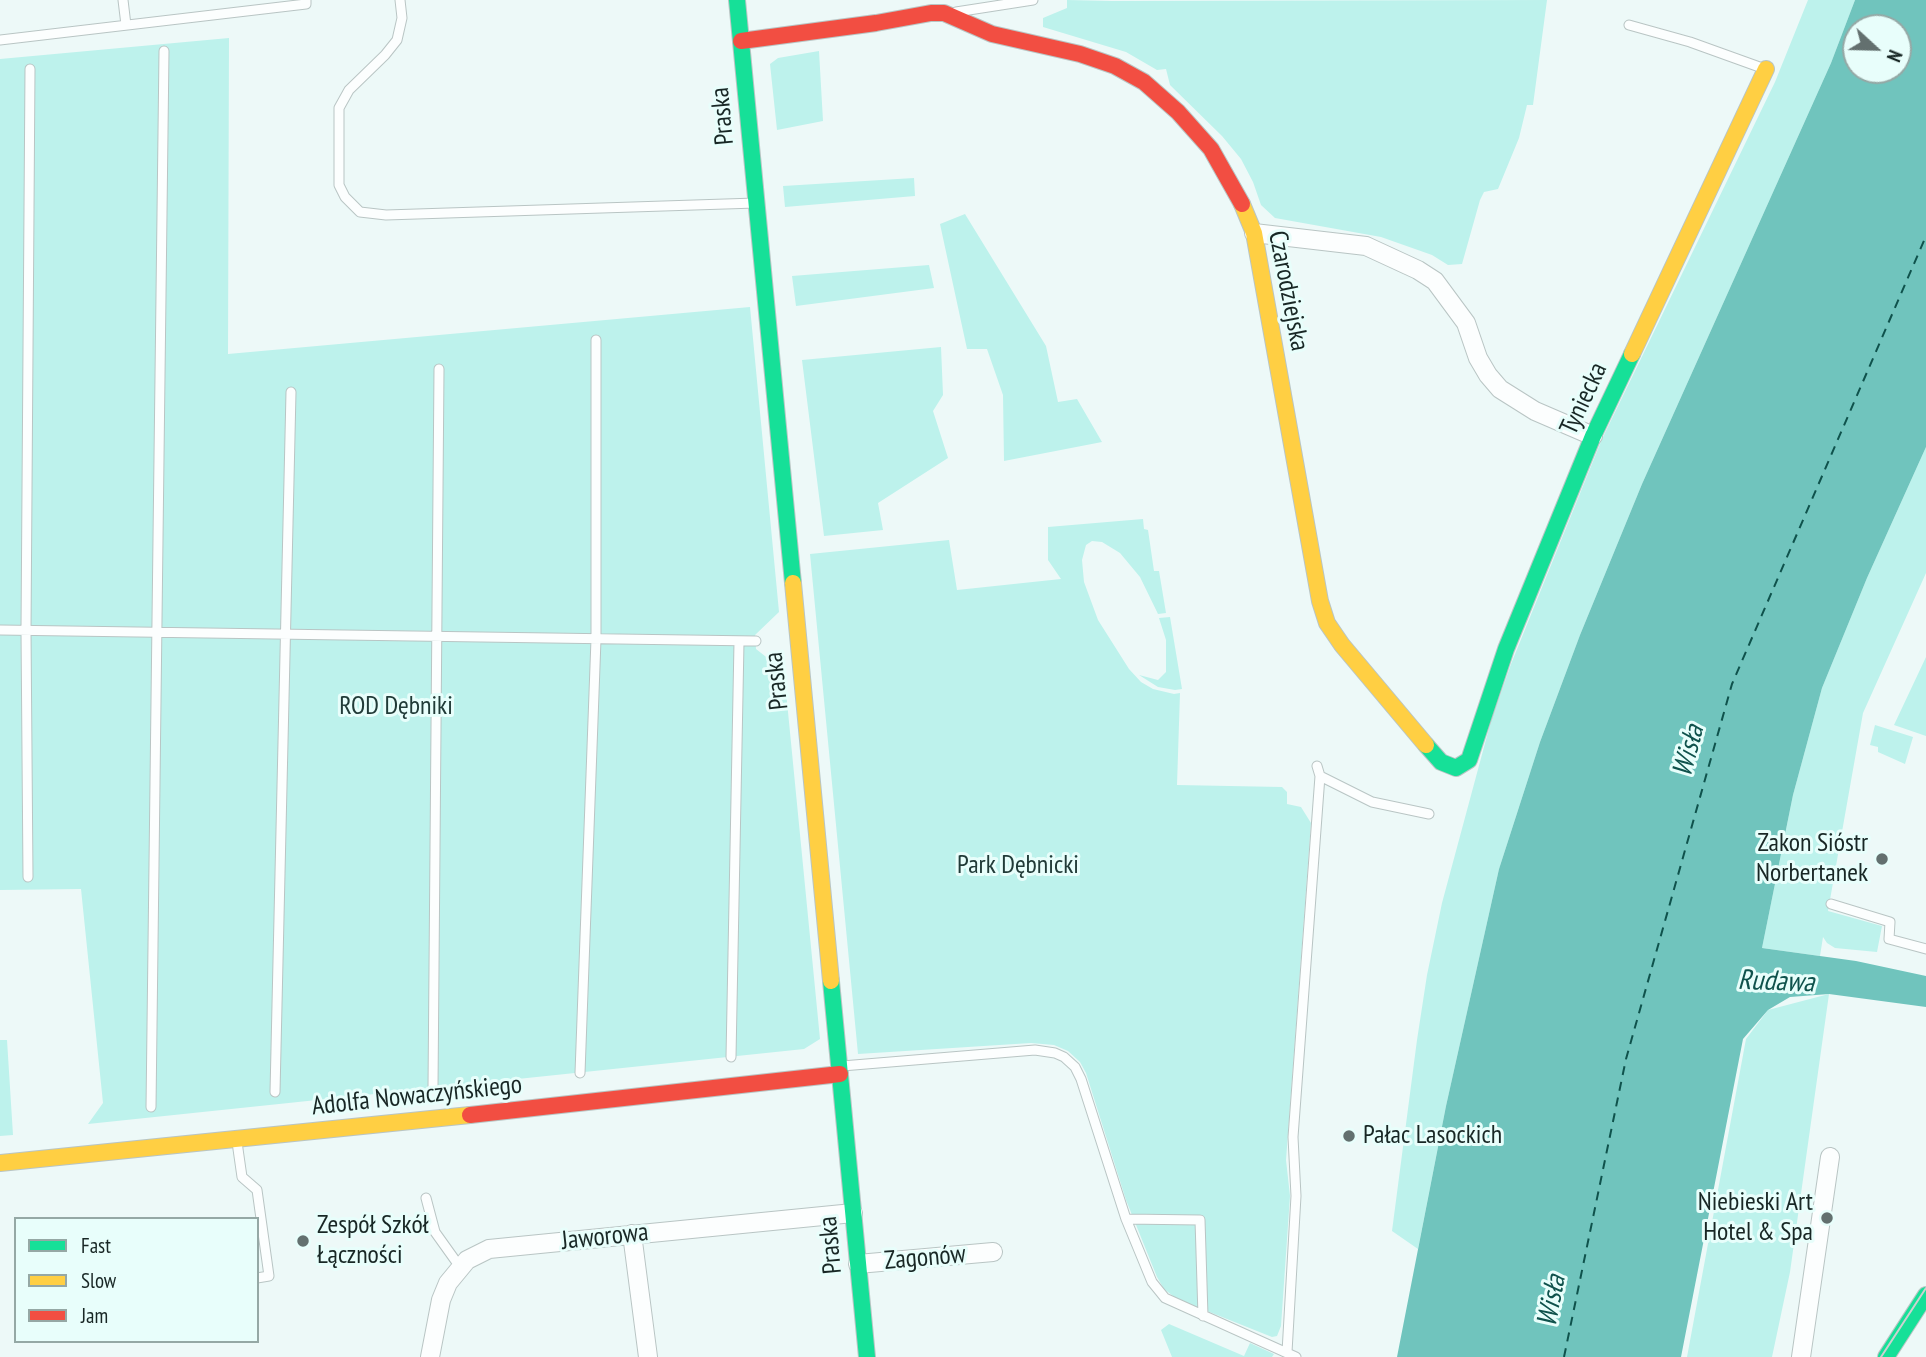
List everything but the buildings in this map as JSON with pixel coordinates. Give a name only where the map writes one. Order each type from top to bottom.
[{"type":"street","name":"Praska","points":[[737,0],[867,1357]]},
{"type":"street","points":[[741,41],[876,23],[935,10]]},
{"type":"street","name":"Czarodziejska","points":[[935,10],[992,34],[1080,54],[1115,66],[1144,82],[1178,112],[1211,149],[1238,194],[1254,233],[1320,601],[1327,623],[1342,645],[1441,762],[1456,768],[1469,760]]},
{"type":"street","name":"Tyniecka","points":[[1469,760],[1506,649],[1593,436],[1766,69]]},
{"type":"street","points":[[1254,233],[1366,246],[1418,270],[1435,281],[1466,323],[1478,358],[1500,389],[1535,411],[1593,436]]},
{"type":"street","name":"Adolfa Nowaczyńskiego","points":[[0,1163],[236,1140],[839,1070]]},
{"type":"street","points":[[1801,1357],[1830,1157]]},
{"type":"street","name":"Jaworowa","points":[[430,1357],[441,1300],[448,1283],[460,1267],[475,1255],[489,1249],[853,1213]]},
{"type":"street","points":[[632,1234],[648,1357]]},
{"type":"street","name":"Zagonów","points":[[858,1264],[993,1252]]},
{"type":"street","points":[[1886,1357],[1926,1296]]},
{"type":"lane","points":[[123,0],[126,25]]},
{"type":"lane","points":[[0,40],[306,4],[306,0]]},
{"type":"lane","points":[[400,0],[402,18],[397,40],[349,90],[339,108],[339,185],[345,197],[360,212],[386,215],[756,203]]},
{"type":"lane","points":[[935,10],[1033,0]]},
{"type":"lane","points":[[1629,25],[1690,42],[1766,69]]},
{"type":"lane","points":[[151,1107],[164,51]]},
{"type":"lane","points":[[28,877],[26,630],[30,69]]},
{"type":"lane","points":[[580,1073],[596,639],[596,340]]},
{"type":"lane","points":[[433,1087],[439,369]]},
{"type":"lane","points":[[275,1092],[291,392]]},
{"type":"lane","points":[[0,630],[756,641]]},
{"type":"lane","points":[[731,1057],[739,642]]},
{"type":"lane","points":[[1287,1352],[1296,1196],[1293,1137],[1319,771],[1372,802],[1429,814]]},
{"type":"lane","points":[[1831,904],[1890,922],[1889,939],[1926,948]]},
{"type":"lane","points":[[839,1070],[1035,1049],[1064,1057],[1075,1067],[1081,1079],[1126,1219],[1152,1282],[1165,1298],[1296,1357]]},
{"type":"lane","points":[[236,1140],[242,1177],[257,1190],[269,1276],[259,1278]]},
{"type":"lane","points":[[426,1198],[435,1233],[460,1267]]},
{"type":"lane","points":[[1126,1219],[1200,1220],[1203,1316]]},
{"type":"green space","points":[[1067,0],[1547,0],[1533,105],[1527,105],[1519,138],[1498,189],[1484,192],[1480,200],[1462,264],[1448,265],[1432,255],[1381,237],[1275,218],[1261,205],[1241,159],[1222,136],[1170,85],[1166,69],[1157,70],[1126,52],[1043,27],[1043,18],[1067,8]]},
{"type":"green space","points":[[1808,0],[1855,0],[1850,14],[1842,14],[1842,34],[1831,63],[1642,484],[1580,635],[1540,742],[1499,869],[1446,1106],[1418,1249],[1392,1231],[1417,1040],[1442,903],[1491,721],[1511,664],[1602,439],[1775,82]]},
{"type":"green space","name":"ROD Dębniki","points":[[229,38],[228,354],[750,307],[779,612],[755,635],[756,649],[784,671],[820,1039],[804,1049],[88,1124],[103,1103],[81,889],[0,890],[0,59]]},
{"type":"green space","points":[[819,51],[823,121],[777,130],[770,64],[778,58]]},
{"type":"green space","points":[[914,178],[915,196],[785,207],[783,186]]},
{"type":"green space","points":[[965,214],[1046,346],[1058,402],[1077,399],[1102,442],[1004,461],[1003,395],[987,349],[967,349],[940,224]]},
{"type":"green space","points":[[929,265],[934,288],[796,306],[792,276]]},
{"type":"green space","points":[[941,347],[943,395],[933,411],[948,458],[878,503],[883,530],[824,536],[802,360]]},
{"type":"green space","points":[[1926,447],[1926,573],[1863,713],[1828,911],[1882,926],[1877,952],[1835,948],[1823,937],[1820,956],[1762,948],[1793,795],[1822,688],[1867,578]]},
{"type":"green space","name":"Park Dębnicki","points":[[1143,519],[1144,529],[1148,530],[1154,571],[1159,571],[1166,613],[1158,614],[1140,577],[1120,553],[1102,542],[1092,541],[1086,545],[1082,560],[1084,582],[1098,620],[1129,669],[1141,682],[1153,689],[1180,693],[1177,785],[1282,787],[1287,792],[1287,804],[1301,807],[1311,823],[1286,1160],[1290,1196],[1281,1326],[1277,1336],[1272,1337],[1177,1299],[1164,1289],[1126,1200],[1086,1073],[1080,1062],[1068,1051],[1054,1045],[1031,1043],[858,1054],[810,554],[949,540],[957,590],[1061,579],[1048,560],[1048,527]]},
{"type":"green space","points":[[1170,617],[1182,689],[1175,690],[1158,687],[1139,675],[1158,680],[1166,672],[1166,640],[1159,618]]},
{"type":"green space","points":[[1926,657],[1926,736],[1894,725]]},
{"type":"green space","points":[[1875,725],[1913,737],[1905,764],[1878,752],[1878,747],[1870,745]]},
{"type":"green space","points":[[1829,994],[1790,1272],[1772,1357],[1687,1357],[1746,1039],[1768,1010]]},
{"type":"green space","points":[[0,1040],[7,1040],[13,1135],[0,1136]]},
{"type":"green space","points":[[1169,1324],[1244,1356],[1250,1343],[1274,1354],[1272,1357],[1172,1357],[1161,1330]]},
{"type":"water","points":[[1855,0],[1926,0],[1926,447],[1867,578],[1822,688],[1793,795],[1762,948],[1856,961],[1926,976],[1926,1007],[1829,994],[1790,997],[1768,1010],[1743,1039],[1681,1357],[1397,1357],[1446,1106],[1499,869],[1540,742],[1580,635],[1642,484],[1842,34],[1842,84],[1912,84],[1912,14],[1850,14]]},
{"type":"ferry route","points":[[1564,1357],[1626,1059],[1732,684],[1926,236]]},
{"type":"tram line","points":[[1881,1357],[1926,1288]]},
{"type":"traffic: fast","points":[[737,0],[793,583]]},
{"type":"traffic: fast","points":[[1426,745],[1441,762],[1456,768],[1469,760],[1506,649],[1593,436],[1632,354]]},
{"type":"traffic: fast","points":[[831,981],[867,1357]]},
{"type":"traffic: fast","points":[[1886,1357],[1926,1295]]},
{"type":"traffic: slow","points":[[1632,354],[1766,69]]},
{"type":"traffic: slow","points":[[1242,204],[1254,233],[1320,601],[1327,623],[1342,645],[1426,745]]},
{"type":"traffic: slow","points":[[793,583],[831,981]]},
{"type":"traffic: slow","points":[[0,1163],[470,1115]]},
{"type":"traffic: jam","points":[[741,41],[944,13],[992,34],[1080,54],[1115,66],[1144,82],[1178,112],[1211,149],[1242,204]]},
{"type":"traffic: jam","points":[[470,1115],[840,1074]]},
{"type":"place","name":"Zakon Sióstr Norbertanek","points":[[1882,859]]},
{"type":"place","name":"Pałac Lasockich","points":[[1349,1136]]},
{"type":"place","name":"Niebieski Art Hotel & Spa","points":[[1827,1218]]},
{"type":"place","name":"Zespół Szkół Łączności","points":[[303,1241]]},
{"type":"water label","name":"Wisła","points":[[1689,751]]},
{"type":"water label","name":"Rudawa","points":[[1776,982]]},
{"type":"water label","name":"Wisła","points":[[1552,1301]]}]
